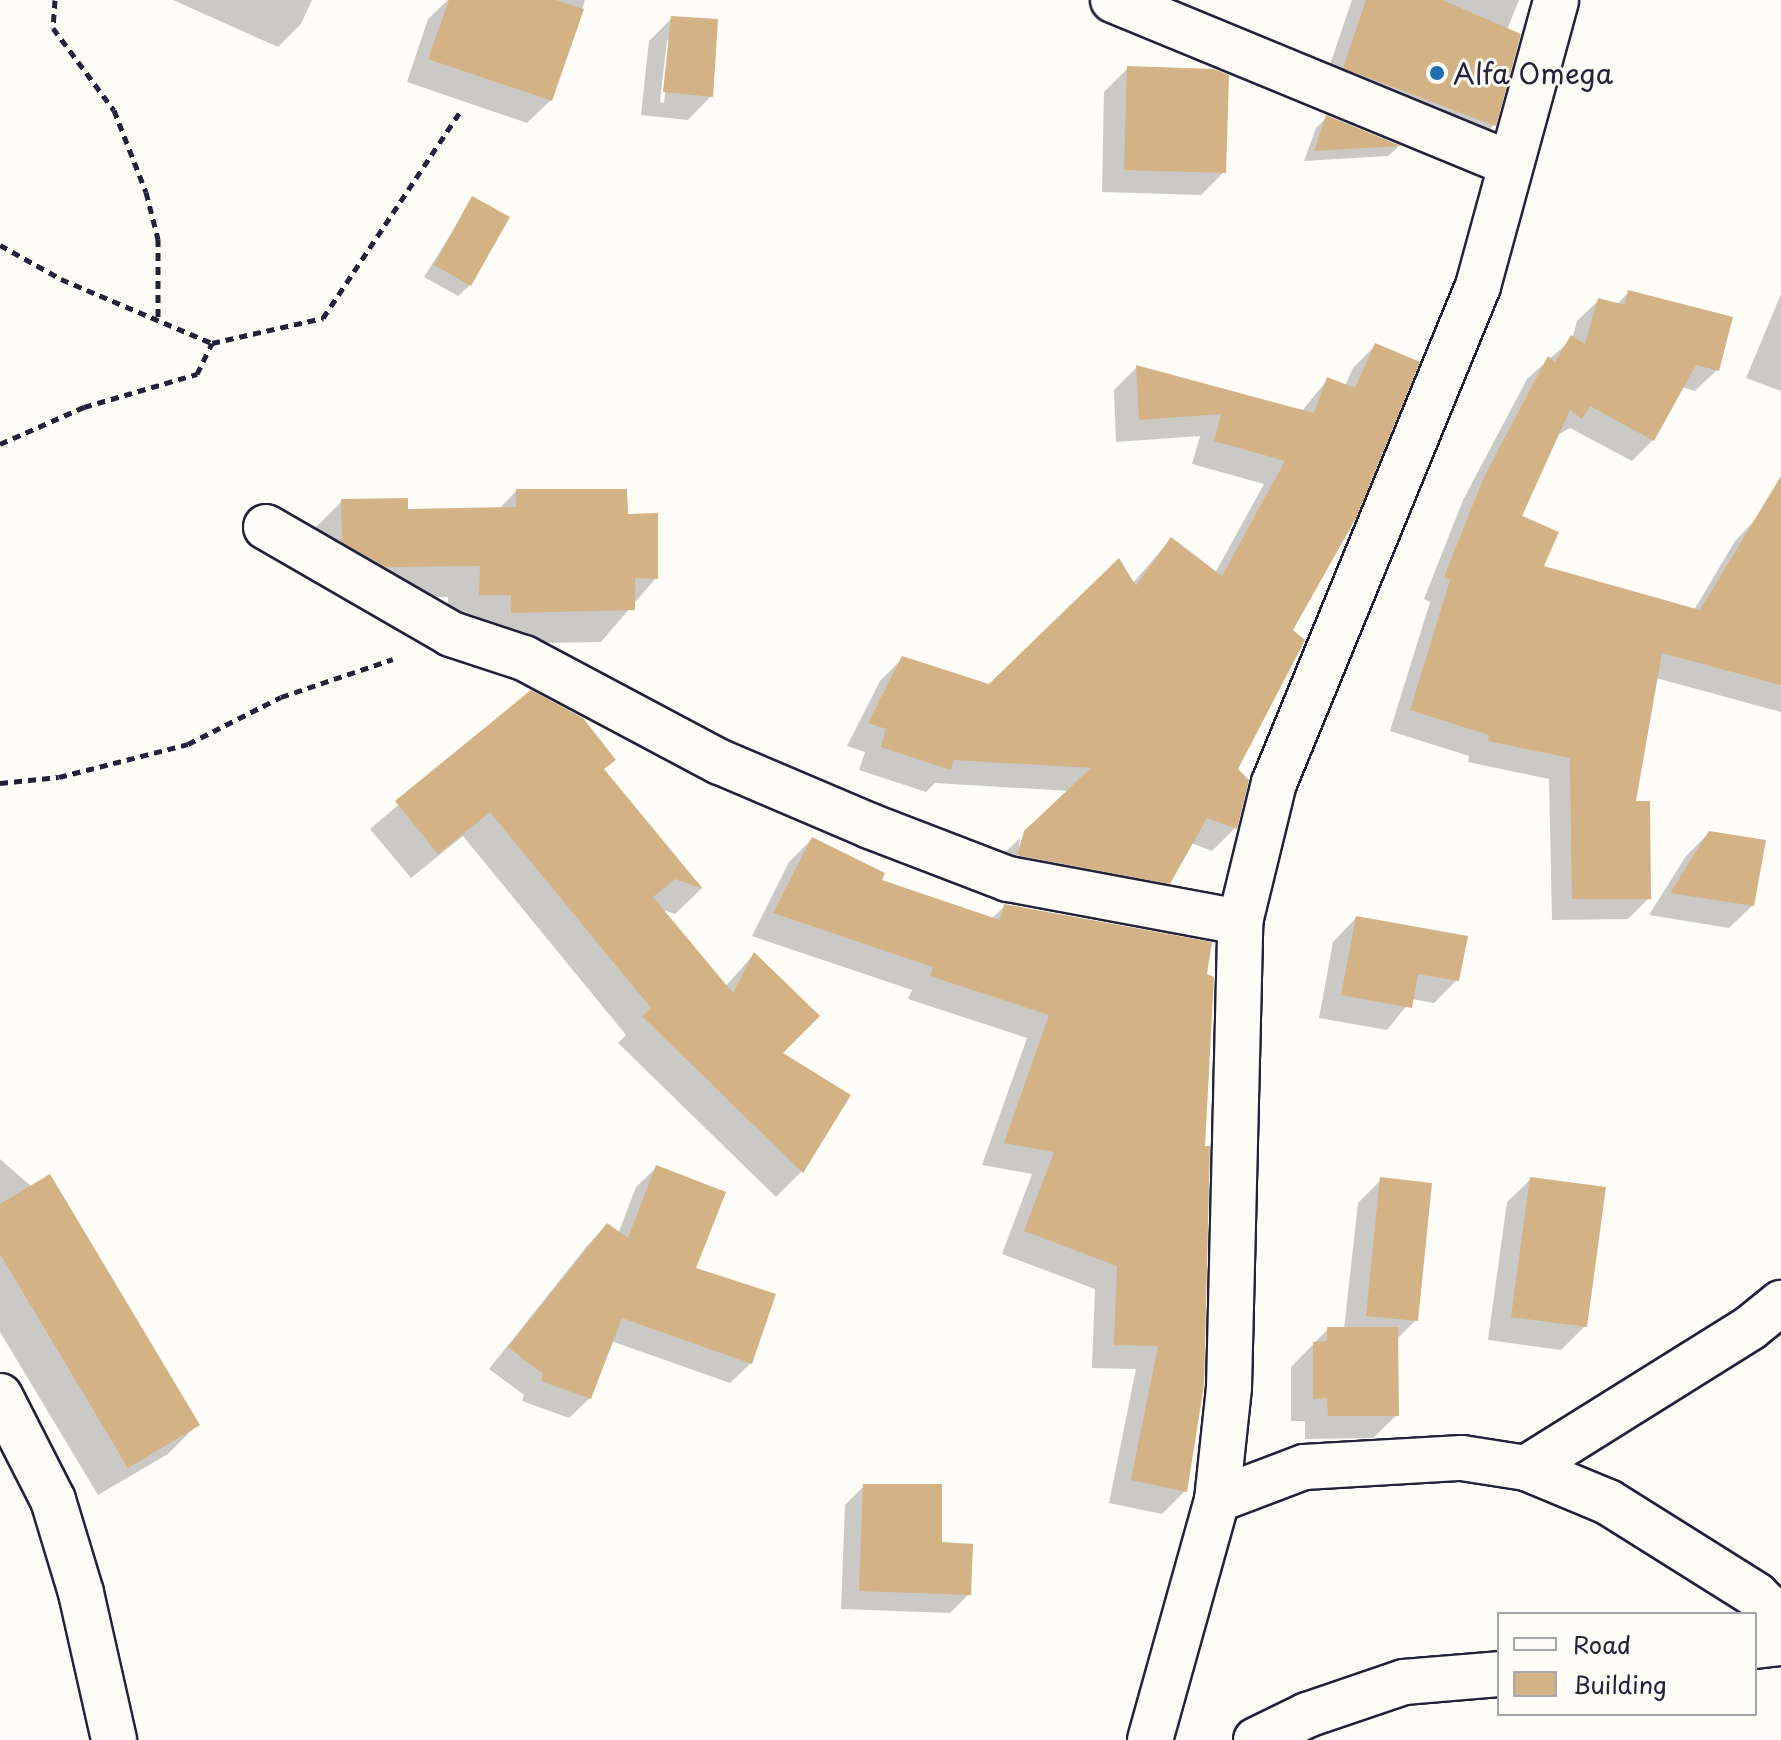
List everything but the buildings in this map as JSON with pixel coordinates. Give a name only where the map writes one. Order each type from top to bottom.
[{"type":"street","points":[[1113,0],[1511,164]]},
{"type":"street","points":[[1150,1740],[1217,1500],[1229,1387],[1240,922],[1274,783],[1478,286],[1556,0]]},
{"type":"street","points":[[266,527],[451,634],[524,658],[720,762],[1008,879],[1240,922]]},
{"type":"street","points":[[1526,1468],[1750,1328],[1781,1303]]},
{"type":"street","points":[[0,1396],[53,1500],[81,1593],[114,1740]]},
{"type":"street","points":[[1217,1500],[1304,1467],[1462,1458],[1526,1468],[1608,1502],[1756,1595],[1781,1619]]},
{"type":"street","points":[[1757,1646],[1781,1643]]},
{"type":"street","points":[[1256,1740],[1307,1715],[1404,1682],[1497,1674]]},
{"type":"path","points":[[55,0],[53,28],[114,110],[146,192],[158,239],[158,320]]},
{"type":"path","points":[[0,245],[61,279],[212,343],[323,318],[459,113]]},
{"type":"path","points":[[0,444],[84,407],[197,374],[212,343]]},
{"type":"path","points":[[0,783],[59,777],[188,744],[281,697],[451,634]]},
{"type":"place","name":"Alfa Omega","points":[[1437,73]]}]
